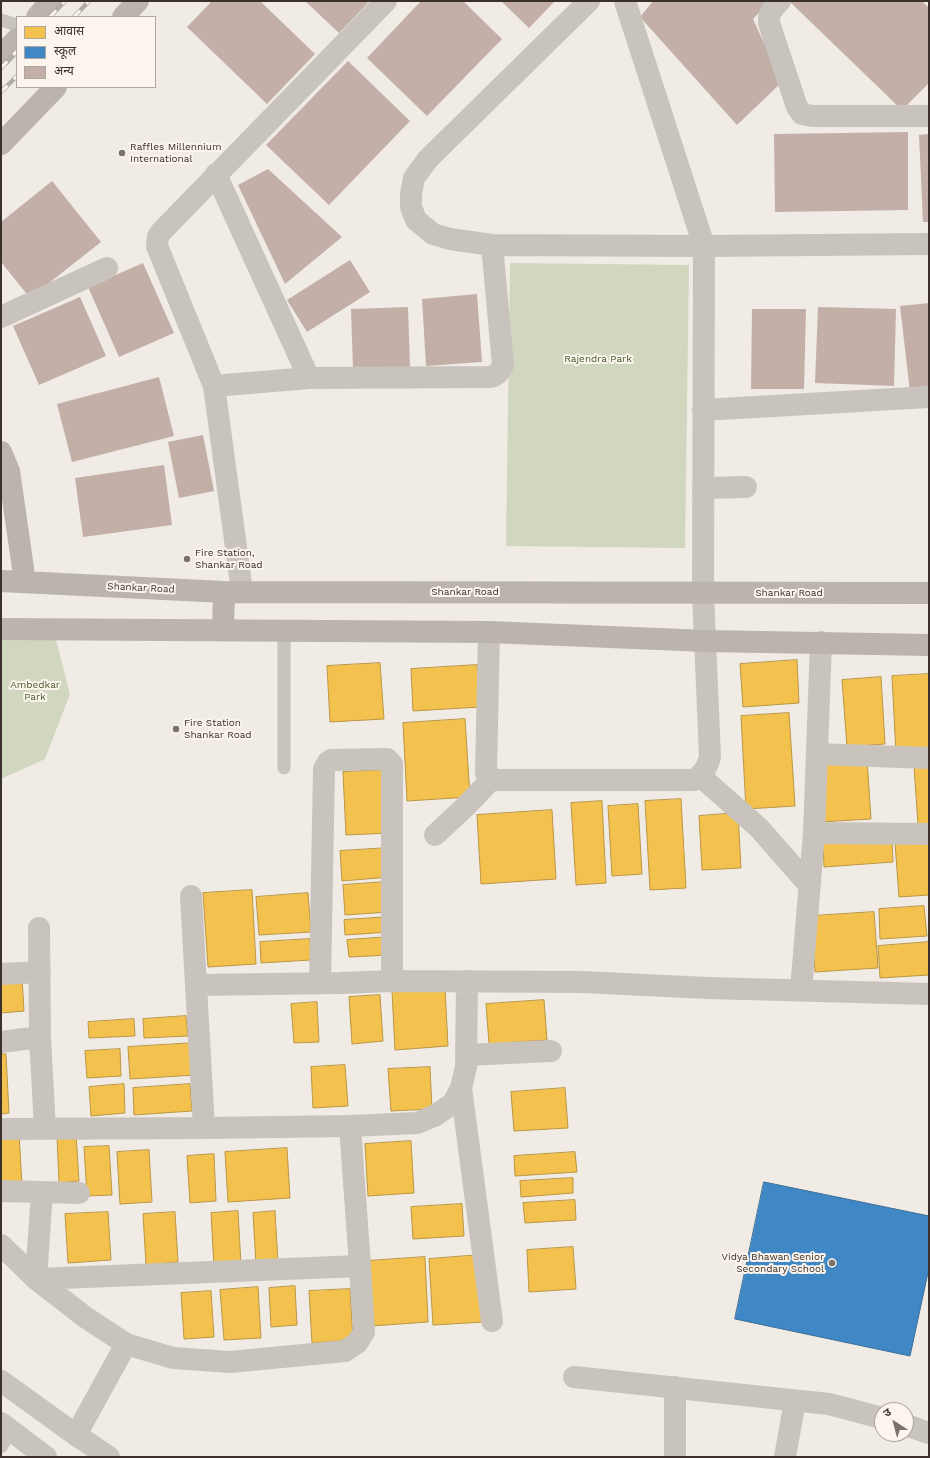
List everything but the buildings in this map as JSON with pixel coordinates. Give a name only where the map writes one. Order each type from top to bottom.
[{"type":"main road","points":[[38,16],[51,1]]},
{"type":"main road","points":[[124,16],[138,1]]},
{"type":"main road","points":[[1,56],[16,40]]},
{"type":"main road","points":[[1,144],[55,88]]},
{"type":"main road","points":[[1,452],[8,471],[25,582]]},
{"type":"main road","name":"Shankar Road","points":[[1,581],[233,591],[929,593]]},
{"type":"main road","points":[[223,629],[233,591]]},
{"type":"main road","points":[[1,629],[223,629],[284,631],[489,632],[706,641],[929,645]]},
{"type":"street","points":[[233,591],[214,386],[156,241],[161,232],[216,174],[386,1]]},
{"type":"street","points":[[589,1],[428,159],[414,178],[411,194],[411,206],[416,220],[433,234],[450,239],[492,245],[704,246],[929,244]]},
{"type":"street","points":[[489,632],[486,773],[488,777],[694,780],[700,776],[706,768],[710,758],[703,593],[704,246],[625,1]]},
{"type":"street","points":[[780,1],[772,9],[769,16],[769,23],[797,107],[802,114],[812,116],[929,116]]},
{"type":"street","points":[[216,174],[309,378]]},
{"type":"street","points":[[214,386],[309,378],[490,377],[497,375],[501,371],[503,365],[492,245]]},
{"type":"street","points":[[1,317],[107,268]]},
{"type":"street","points":[[703,410],[929,397]]},
{"type":"street","points":[[703,488],[746,487]]},
{"type":"street","points":[[801,990],[814,833],[821,642]]},
{"type":"street","points":[[817,754],[929,758]]},
{"type":"street","points":[[320,983],[324,769],[331,760],[387,759],[392,764],[392,980]]},
{"type":"street","points":[[700,776],[759,828],[809,885]]},
{"type":"street","points":[[436,835],[492,778]]},
{"type":"street","points":[[814,833],[929,834]]},
{"type":"street","points":[[191,896],[204,1128]]},
{"type":"street","points":[[39,928],[40,1036],[45,1129]]},
{"type":"street","points":[[1,974],[40,972]]},
{"type":"street","points":[[196,985],[392,980],[582,982],[929,994]]},
{"type":"street","points":[[1,1129],[350,1126],[417,1123],[436,1115],[453,1103],[461,1088],[466,1067],[467,981]]},
{"type":"street","points":[[1,1042],[40,1036]]},
{"type":"street","points":[[466,1056],[551,1051]]},
{"type":"street","points":[[461,1088],[492,1321]]},
{"type":"street","points":[[1,1245],[36,1279],[85,1317],[126,1344],[173,1358],[230,1362],[345,1351],[357,1343],[364,1332],[350,1126]]},
{"type":"street","points":[[1,1191],[79,1193]]},
{"type":"street","points":[[36,1279],[42,1192]]},
{"type":"street","points":[[36,1279],[360,1266]]},
{"type":"street","points":[[76,1435],[126,1344]]},
{"type":"street","points":[[574,1377],[829,1404],[874,1416]]},
{"type":"street","points":[[1,1381],[109,1457]]},
{"type":"street","points":[[674,1388],[676,1457]]},
{"type":"street","points":[[785,1457],[795,1401]]},
{"type":"street","points":[[914,1428],[929,1433]]},
{"type":"street","points":[[4,1434],[46,1457]]},
{"type":"lane","points":[[1,20],[16,25]]},
{"type":"lane","points":[[284,631],[284,768]]},
{"type":"green space","name":"Rajendra Park","points":[[510,263],[689,265],[685,548],[506,546]]},
{"type":"green space","name":"Ambedkar Park","points":[[1,640],[56,640],[70,694],[45,759],[1,779]]},
{"type":"railway","points":[[51,16],[65,1]]},
{"type":"railway","points":[[75,16],[89,1]]},
{"type":"railway","points":[[1,68],[16,52]]},
{"type":"railway","points":[[1,92],[16,77]]},
{"type":"place","name":"Raffles Millennium International","points":[[122,153]]},
{"type":"place","name":"Fire Station, Shankar Road","points":[[187,559]]},
{"type":"place","name":"Fire Station Shankar Road","points":[[176,729]]},
{"type":"place","name":"Vidya Bhawan Senior Secondary School","points":[[832,1263]]}]
